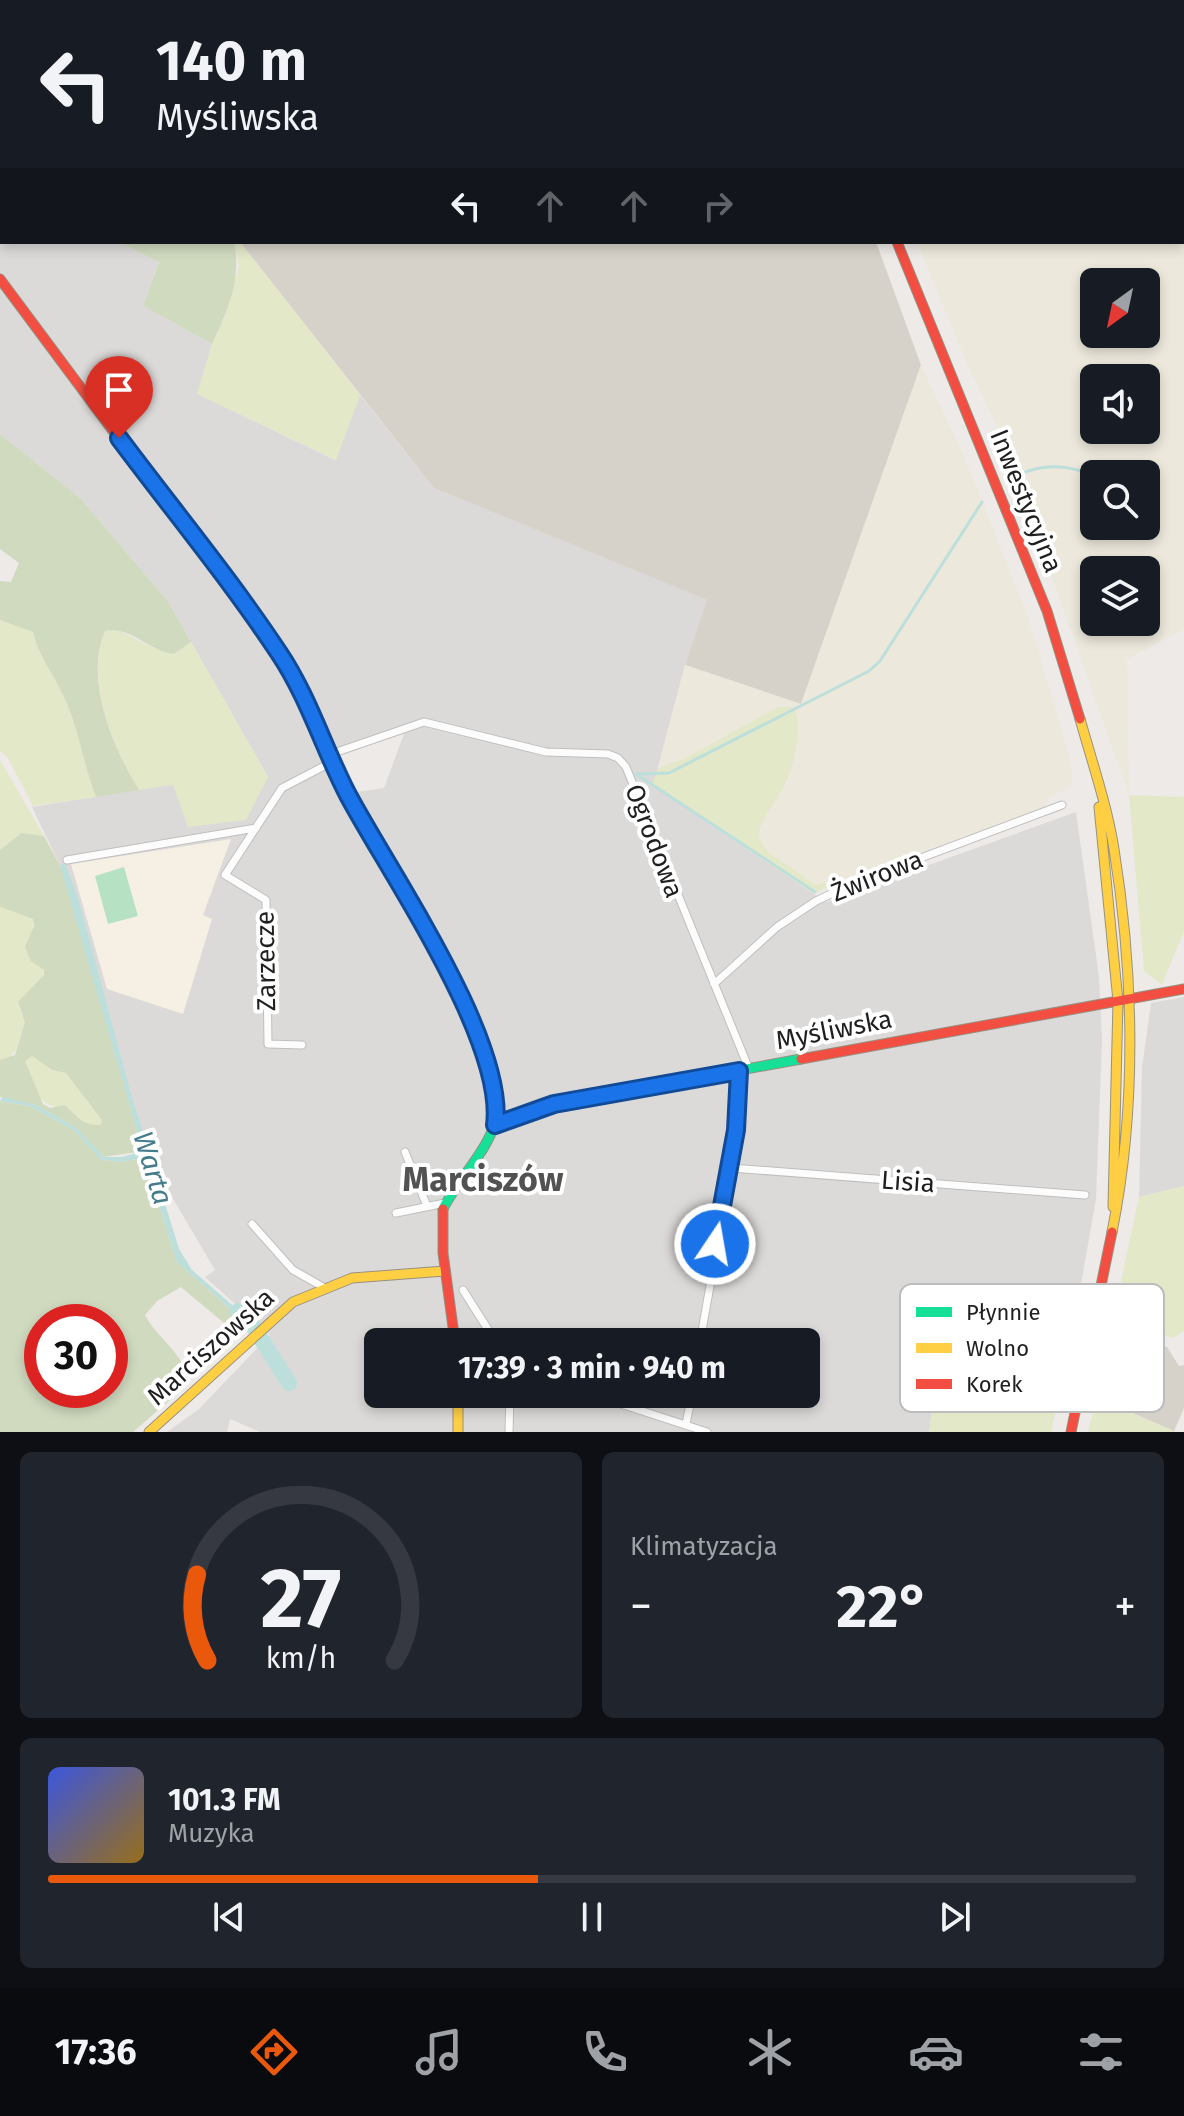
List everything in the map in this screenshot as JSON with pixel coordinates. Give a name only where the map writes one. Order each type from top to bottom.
[{"type":"street","name":"Inwestycyjna","points":[[898,244],[1047,611],[1074,695],[1114,847],[1129,998],[1125,1166],[1101,1284]]},
{"type":"street","points":[[0,279],[281,656],[330,758],[409,896],[477,1035],[494,1090],[495,1125],[445,1203],[441,1226],[453,1328]]},
{"type":"street","name":"Ogrodowa","points":[[330,758],[424,722],[535,750],[590,752],[618,758],[626,767],[714,984],[744,1070]]},
{"type":"street","points":[[67,860],[257,826],[282,788],[330,758]]},
{"type":"street","name":"Inwestycyjna","points":[[1096,782],[1118,1001],[1112,1231]]},
{"type":"street","name":"Żwirowa","points":[[714,984],[777,927],[816,901],[854,883],[1062,805]]},
{"type":"street","name":"Zarzecze","points":[[257,826],[225,875],[266,900],[268,1044],[302,1045]]},
{"type":"street","name":"Myśliwska","points":[[495,1125],[554,1104],[1184,989]]},
{"type":"street","points":[[702,1328],[731,1168],[744,1070]]},
{"type":"street","points":[[405,1152],[427,1206]]},
{"type":"street","name":"Lisia","points":[[731,1168],[1085,1195]]},
{"type":"street","points":[[396,1213],[445,1203]]},
{"type":"street","points":[[252,1224],[293,1270],[323,1287]]},
{"type":"street","name":"Marciszowska","points":[[149,1432],[293,1302],[323,1287],[352,1278],[445,1271]]},
{"type":"street","points":[[463,1290],[487,1328]]},
{"type":"street","points":[[458,1408],[458,1432]]},
{"type":"street","points":[[509,1432],[510,1408]]},
{"type":"street","points":[[635,1408],[707,1432]]},
{"type":"street","points":[[686,1424],[689,1408]]},
{"type":"street","name":"Inwestycyjna","points":[[1071,1432],[1075,1412]]},
{"type":"shaded area","points":[[0,244],[123,244],[159,261],[143,306],[212,344],[198,394],[335,460],[360,395],[434,488],[708,600],[685,665],[653,786],[826,902],[1076,812],[1099,977],[1102,1040],[1096,1199],[1081,1284],[900,1284],[900,1412],[932,1412],[929,1432],[260,1432],[230,1419],[227,1432],[167,1432],[199,1409],[270,1335],[205,1277],[215,1270],[146,1153],[67,880],[32,807],[173,784],[268,777],[167,600],[80,498],[0,434]],"holes":[[[405,731],[384,788],[357,792],[340,755]]]},
{"type":"shaded area","points":[[242,244],[877,244],[921,365],[801,704],[685,665],[707,600],[434,488]]},
{"type":"shaded area","points":[[918,244],[1184,244],[1184,629],[1127,659],[1129,795],[1002,436],[970,371]]},
{"type":"shaded area","points":[[921,365],[965,459],[1029,620],[1069,756],[1073,781],[1068,788],[1048,797],[1045,807],[839,881],[816,885],[768,852],[759,836],[763,819],[786,784],[792,761],[794,745],[778,707],[684,759],[658,768],[685,665],[801,704]]},
{"type":"shaded area","points":[[231,839],[203,915],[212,919],[183,1014],[107,989],[71,864]]},
{"type":"shaded area","points":[[1184,997],[1184,1186],[1139,1197],[1142,1067],[1151,1003]]},
{"type":"shaded area","points":[[629,1308],[632,1328],[508,1328]]},
{"type":"shaded area","points":[[1164,1346],[1179,1366],[1184,1365],[1184,1408],[1174,1431],[1130,1412],[1164,1412]]},
{"type":"green space","points":[[123,244],[234,244],[235,281],[212,344],[143,306],[159,262]]},
{"type":"green space","points":[[234,244],[242,244],[360,395],[336,460],[197,394],[212,344],[225,317],[239,266]]},
{"type":"green space","points":[[0,434],[80,498],[167,600],[191,642],[174,654],[156,649],[124,632],[105,631],[99,650],[98,670],[104,713],[120,754],[139,790],[96,797],[68,706],[33,632],[0,620],[0,581],[11,582],[19,563],[0,549]]},
{"type":"green space","points":[[0,620],[33,632],[68,706],[96,797],[33,806],[8,758],[0,751]]},
{"type":"green space","points":[[114,629],[174,654],[191,642],[268,777],[246,820],[188,827],[173,785],[139,790],[112,734],[100,692],[100,650],[105,631]]},
{"type":"green space","points":[[778,707],[793,707],[798,724],[796,746],[788,778],[765,816],[759,837],[768,852],[816,885],[838,881],[814,894],[652,785],[658,768],[684,759]]},
{"type":"green space","points":[[0,760],[44,836],[20,833],[0,850]]},
{"type":"green space","points":[[1129,795],[1184,797],[1184,931],[1162,985],[1144,971]]},
{"type":"green space","points":[[21,833],[44,836],[63,871],[143,1151],[104,1157],[76,1128],[36,1105],[0,1097],[0,1060],[15,1055],[25,1022],[18,1002],[44,975],[44,970],[31,961],[25,947],[34,926],[33,919],[0,907],[0,850]],"holes":[[[32,1056],[52,1070],[66,1073],[102,1120],[101,1125],[84,1122],[64,1105],[50,1108],[43,1104],[25,1061]]]},
{"type":"green space","points":[[124,867],[138,916],[108,924],[95,876]]},
{"type":"green space","points":[[0,907],[33,919],[31,961],[44,970],[40,981],[19,1008],[26,1022],[15,1051],[0,1060]]},
{"type":"green space","points":[[32,1056],[51,1070],[66,1073],[102,1120],[101,1126],[82,1122],[69,1108],[43,1101],[25,1061]]},
{"type":"green space","points":[[0,1101],[30,1106],[75,1131],[100,1159],[118,1162],[144,1158],[177,1262],[252,1328],[250,1332],[224,1323],[181,1287],[157,1301],[145,1315],[178,1356],[187,1385],[133,1432],[0,1432]]},
{"type":"green space","points":[[1184,1186],[1184,1331],[1173,1338],[1164,1335],[1164,1284],[1120,1284],[1139,1197]]},
{"type":"green space","points":[[932,1412],[1056,1412],[1051,1432],[929,1432]]},
{"type":"green space","points":[[1093,1412],[1130,1412],[1175,1432],[1088,1432]]},
{"type":"water","points":[[65,863],[79,901],[129,1087],[179,1249],[192,1270],[255,1325],[252,1328],[177,1262],[144,1158],[118,1162],[100,1159],[75,1131],[30,1106],[0,1101],[3,1097],[36,1105],[76,1128],[104,1157],[122,1157],[143,1151],[60,865]]},
{"type":"waterway","points":[[1016,476],[1055,467],[1080,471]]},
{"type":"waterway","points":[[636,774],[669,773],[869,671],[880,661],[982,502]]},
{"type":"waterway","points":[[636,774],[815,892]]},
{"type":"waterway","name":"Warta","points":[[238,1311],[251,1323],[289,1383]]},
{"type":"traffic: fast","points":[[250,615],[280,659],[349,796],[441,957],[483,1050],[494,1090],[495,1121],[480,1154],[443,1209]]},
{"type":"traffic: fast","points":[[495,1125],[554,1104],[801,1059]]},
{"type":"traffic: slow","points":[[1080,719],[1114,849],[1129,992],[1126,1137],[1112,1232]]},
{"type":"traffic: slow","points":[[1099,807],[1118,1001],[1113,1207]]},
{"type":"traffic: slow","points":[[149,1432],[293,1302],[352,1278],[445,1271]]},
{"type":"traffic: slow","points":[[458,1408],[458,1432]]},
{"type":"traffic: jam","points":[[898,244],[1047,611],[1080,719]]},
{"type":"traffic: jam","points":[[0,279],[250,615]]},
{"type":"traffic: jam","points":[[801,1059],[1184,989]]},
{"type":"traffic: jam","points":[[443,1209],[443,1253],[453,1328]]},
{"type":"traffic: jam","points":[[1101,1284],[1112,1232]]},
{"type":"traffic: jam","points":[[1071,1432],[1075,1412]]},
{"type":"district","name":"Marciszów","points":[[483,1179]]},
{"type":"route","points":[[119,438],[281,656],[348,794],[409,896],[477,1035],[494,1090],[495,1125],[554,1104],[739,1071],[740,1090],[731,1168],[715,1244]]}]
